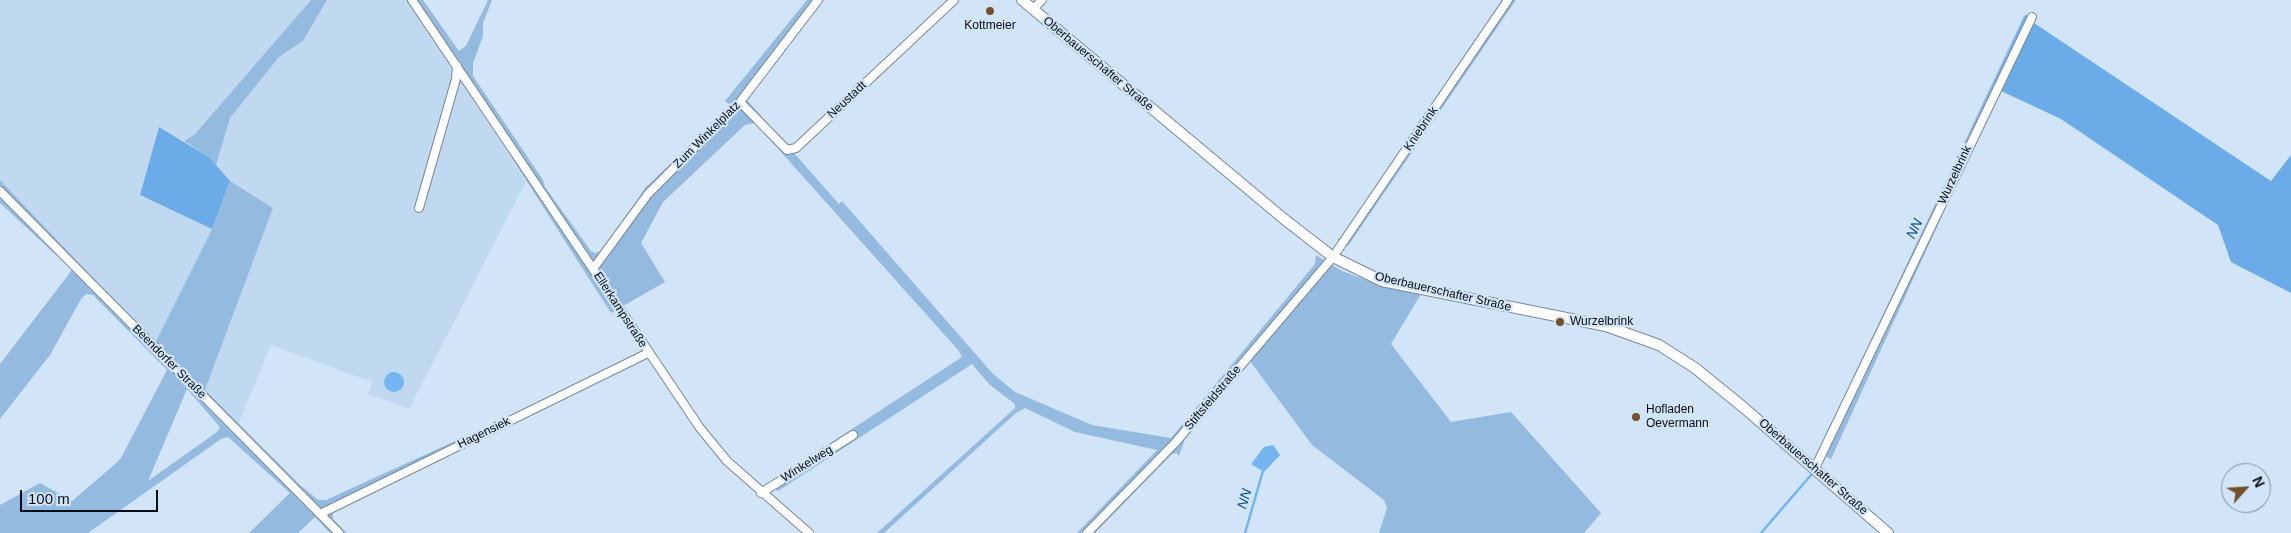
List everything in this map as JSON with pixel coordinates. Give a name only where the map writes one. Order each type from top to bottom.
[{"type":"main road","name":"Oberbauerschafter Straße","points":[[1022,0],[1276,212],[1333,257],[1382,281],[1606,326],[1659,345],[1695,368],[1815,468],[1888,533]]},
{"type":"street","name":"Ellerkampstraße","points":[[412,0],[700,428],[727,462],[809,533]]},
{"type":"street","name":"Zum Winkelplatz","points":[[593,269],[648,194],[740,102],[818,0]]},
{"type":"street","name":"Neustadt","points":[[740,102],[787,150],[796,148],[954,0]]},
{"type":"street","points":[[1032,9],[1042,0]]},
{"type":"street","name":"Kniebrink","points":[[1333,257],[1508,0]]},
{"type":"street","name":"Wurzelbrink","points":[[1815,468],[2032,17]]},
{"type":"street","points":[[419,208],[456,79],[457,65]]},
{"type":"street","name":"Beendorfer Straße","points":[[0,191],[339,533]]},
{"type":"street","name":"Stiftsfeldstraße","points":[[1087,533],[1175,443],[1333,257]]},
{"type":"street","name":"Hagensiek","points":[[320,514],[648,352]]},
{"type":"street","name":"Winkelweg","points":[[761,493],[853,435]]},
{"type":"shaded area","points":[[0,0],[311,0],[195,134],[184,141],[159,127],[140,195],[212,229],[155,343],[0,180]]},
{"type":"shaded area","points":[[311,0],[327,0],[303,41],[279,57],[230,118],[216,165],[209,157],[184,141],[195,134]]},
{"type":"shaded area","points":[[327,0],[406,0],[462,80],[526,182],[409,409],[368,394],[372,382],[271,345],[238,425],[205,391],[273,208],[230,181],[216,165],[230,118],[279,57],[303,41]]},
{"type":"shaded area","points":[[406,0],[423,0],[459,51],[466,46],[488,0],[492,0],[483,23],[483,36],[473,63],[473,76],[543,180],[545,187],[591,251],[595,253],[601,251],[611,241],[645,188],[731,106],[725,101],[807,0],[824,0],[747,100],[839,204],[842,201],[993,374],[1015,392],[1092,425],[1171,438],[1315,264],[1316,255],[1342,271],[1385,287],[1421,294],[1391,344],[1451,422],[1511,412],[1601,513],[1584,533],[1379,533],[1387,508],[1384,500],[1312,445],[1250,361],[1185,439],[1179,456],[1177,453],[1172,454],[1095,533],[1077,533],[1157,450],[1075,432],[1025,408],[1016,413],[884,533],[877,533],[1015,408],[1015,404],[990,385],[972,364],[778,491],[768,484],[962,357],[959,351],[755,123],[745,125],[663,202],[641,243],[665,282],[611,313],[462,80]]},
{"type":"shaded area","points":[[1502,0],[1516,0],[1348,246],[1337,239],[1340,238]]},
{"type":"shaded area","points":[[2024,16],[2031,21],[1831,459],[1818,452]]},
{"type":"shaded area","points":[[2031,21],[2271,181],[2291,155],[2291,293],[2231,262],[2218,225],[2061,119],[1999,90]]},
{"type":"shaded area","points":[[159,127],[209,157],[230,181],[212,229],[140,195]]},
{"type":"shaded area","points":[[0,180],[155,343],[212,229],[230,181],[273,208],[205,390],[300,485],[318,500],[326,500],[477,431],[463,449],[333,511],[333,519],[347,533],[330,533],[315,517],[298,533],[249,533],[290,493],[228,437],[221,439],[88,533],[0,533],[0,505],[40,483],[72,501],[114,465],[121,458],[167,370],[93,295],[86,294],[81,299],[50,355],[0,419],[0,364],[72,270],[0,203]],"holes":[[[187,389],[220,427],[217,432],[148,481]]]},
{"type":"shaded area","points":[[394,372],[401,375],[404,382],[401,389],[394,392],[387,389],[384,382],[387,375]]},
{"type":"shaded area","points":[[1273,445],[1280,455],[1264,472],[1251,464],[1264,447]]},
{"type":"waterway","name":"NN","points":[[1962,155],[2026,16]]},
{"type":"waterway","name":"NN","points":[[1245,533],[1263,471]]},
{"type":"waterway","name":"NN","points":[[1761,533],[1811,475]]},
{"type":"place","name":"Kottmeier","points":[[990,11]]},
{"type":"place","name":"Wurzelbrink","points":[[1560,322]]},
{"type":"place","name":"Hofladen Oevermann","points":[[1636,417]]}]
